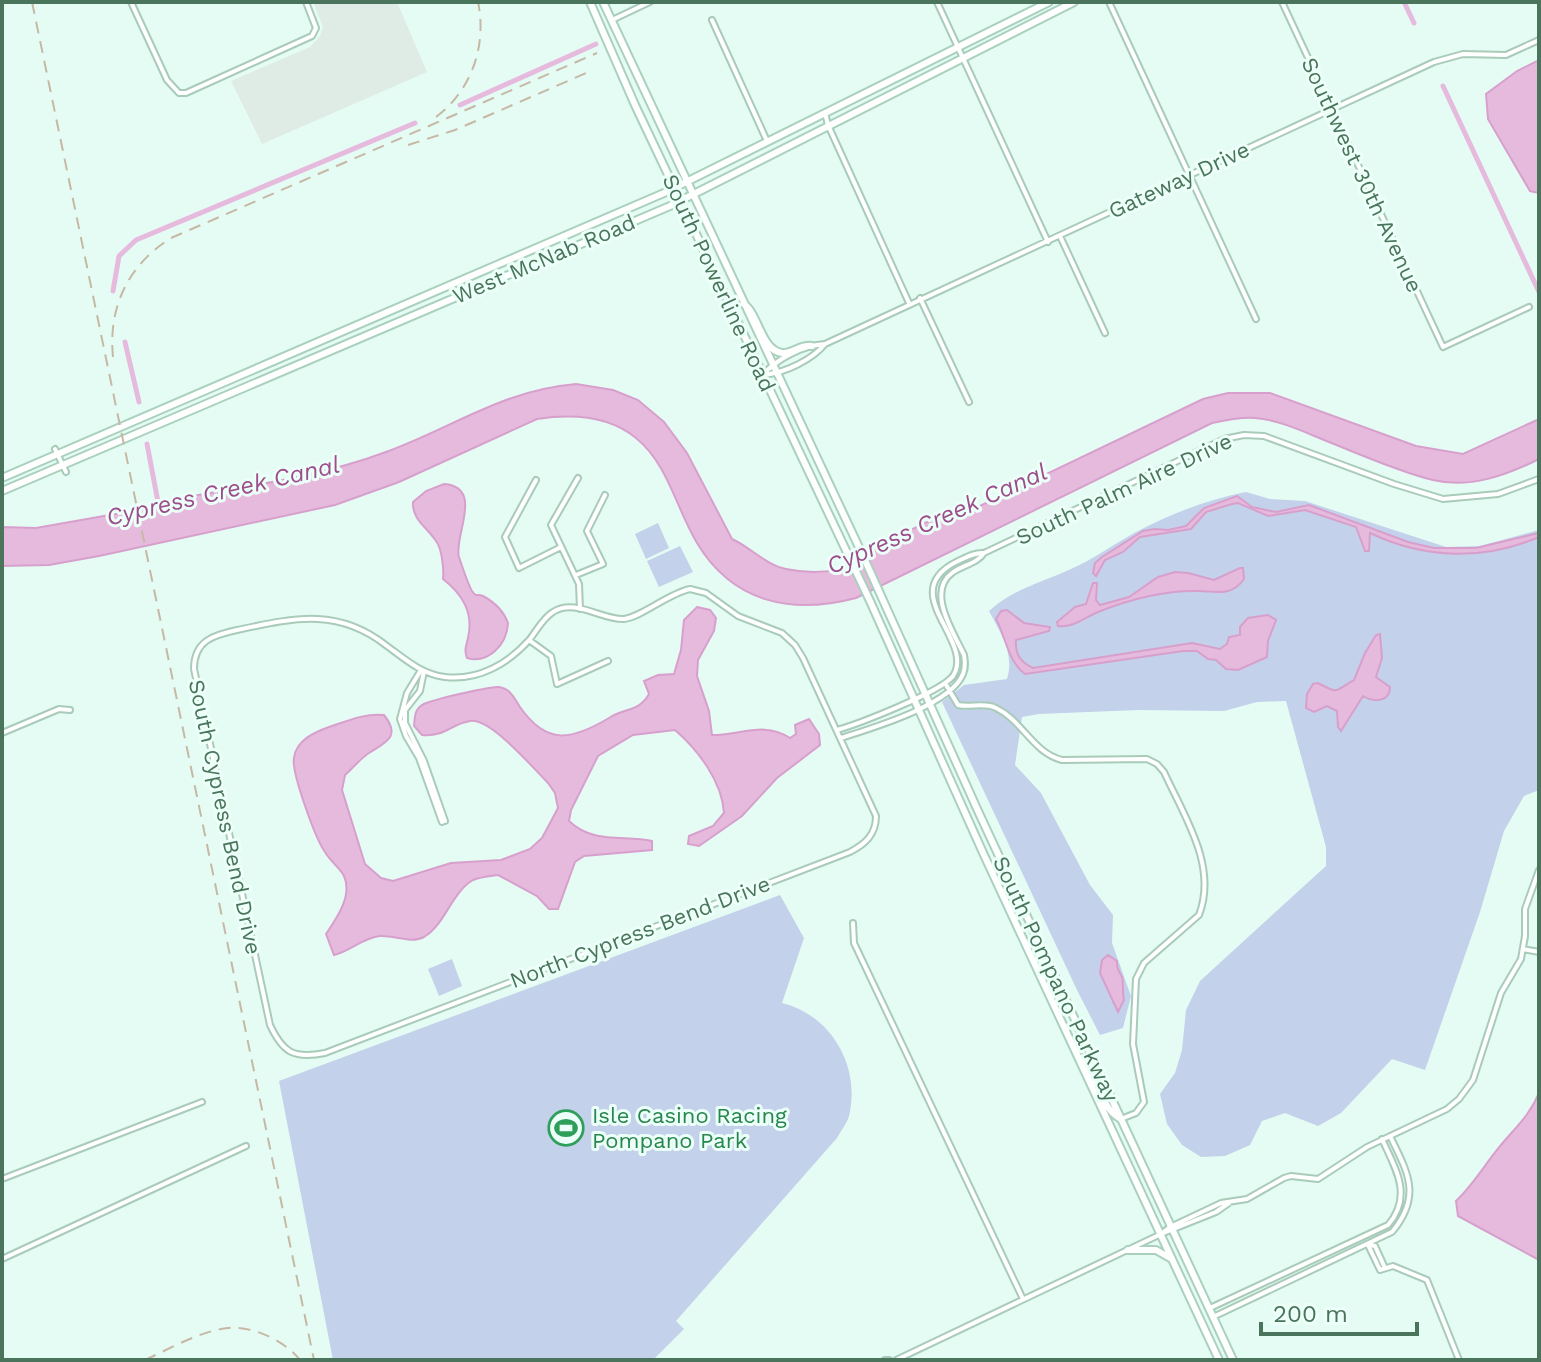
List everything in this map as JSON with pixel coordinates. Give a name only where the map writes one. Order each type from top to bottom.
[{"type":"main road","name":"South Powerline Road","points":[[590,2],[679,201],[870,601]]},
{"type":"main road","name":"South Powerline Road","points":[[603,2],[881,597]]},
{"type":"main road","name":"West McNab Road","points":[[2,478],[674,188],[1049,2]]},
{"type":"main road","name":"West McNab Road","points":[[2,491],[64,468],[679,201],[1074,2]]},
{"type":"main road","points":[[743,304],[752,310],[768,344],[776,351],[788,352],[806,345],[812,346]]},
{"type":"main road","points":[[162,410],[167,421]]},
{"type":"main road","name":"South Pompano Parkway","points":[[881,597],[1233,1360]]},
{"type":"main road","name":"South Pompano Parkway","points":[[870,601],[984,855],[1219,1360]]},
{"type":"main road","points":[[1078,1056],[1088,1066],[1109,1111],[1121,1119]]},
{"type":"main road","points":[[1128,1250],[1156,1250],[1173,1260]]},
{"type":"street","points":[[131,2],[167,80],[179,93],[186,93],[312,36],[316,28],[306,2]]},
{"type":"street","points":[[612,20],[650,2]]},
{"type":"street","points":[[937,2],[1048,242]]},
{"type":"street","points":[[1109,2],[1256,319]]},
{"type":"street","name":"Southwest 30th Avenue","points":[[1282,2],[1443,347],[1529,307]]},
{"type":"street","points":[[712,20],[768,143]]},
{"type":"street","name":"Gateway Drive","points":[[763,375],[772,365],[812,346],[825,344],[1446,57],[1480,53],[1506,55],[1539,40]]},
{"type":"street","points":[[825,113],[909,303]]},
{"type":"street","points":[[1060,236],[1105,333]]},
{"type":"street","points":[[920,298],[969,402]]},
{"type":"street","name":"Gateway Drive","points":[[763,375],[775,373],[817,354],[825,344]]},
{"type":"street","name":"South Palm Aire Drive","points":[[949,692],[959,681],[966,665],[942,603],[942,586],[952,573],[980,559],[984,553],[1224,439],[1264,436],[1443,499],[1498,494],[1539,479]]},
{"type":"street","points":[[57,452],[64,468]]},
{"type":"street","points":[[578,478],[551,525],[576,575],[580,609],[622,619],[680,591],[699,590],[738,616],[782,633],[795,645],[837,730],[868,720],[945,683],[958,705],[996,707],[1051,757],[1062,760],[1147,759],[1164,772],[1203,857],[1203,905],[1199,915],[1144,963],[1136,979],[1133,1044],[1144,1102],[1136,1113],[1121,1119]]},
{"type":"street","points":[[536,480],[505,537],[519,568],[561,547]]},
{"type":"street","points":[[576,575],[603,564],[587,531],[605,495]]},
{"type":"street","name":"South Palm Aire Drive","points":[[945,683],[953,676],[956,657],[934,603],[932,594],[936,579],[952,564],[978,552],[984,553]]},
{"type":"street","name":"South Cypress Bend Drive","points":[[306,1057],[292,1053],[278,1042],[270,1025],[194,669],[194,658],[199,647],[219,634],[285,619],[331,619],[370,633],[406,662],[423,670],[443,677],[478,675],[507,660],[552,612],[580,609]]},
{"type":"street","points":[[529,640],[551,656],[557,684],[608,661]]},
{"type":"street","points":[[423,670],[420,691],[405,710],[405,723],[424,762],[443,821],[400,719],[407,693],[423,670]]},
{"type":"street","points":[[841,739],[919,708],[949,692]]},
{"type":"street","points":[[2,733],[59,709],[70,710]]},
{"type":"street","name":"North Cypress Bend Drive","points":[[306,1057],[339,1048],[863,845],[875,827],[876,816],[837,730]]},
{"type":"street","points":[[984,855],[996,851]]},
{"type":"street","points":[[898,1359],[1221,1203],[1247,1199],[1291,1176],[1318,1179],[1382,1139],[1447,1109],[1473,1080],[1498,1001],[1521,959],[1525,909],[1539,870]]},
{"type":"street","points":[[853,923],[854,943],[1023,1299]]},
{"type":"street","points":[[1523,949],[1539,952]]},
{"type":"street","points":[[2,1179],[202,1102]]},
{"type":"street","points":[[1213,1317],[1392,1232],[1407,1210],[1410,1197],[1405,1168],[1390,1136]]},
{"type":"street","points":[[1209,1308],[1388,1225],[1402,1199],[1402,1186],[1382,1139]]},
{"type":"street","points":[[2,1259],[246,1146]]},
{"type":"street","points":[[1368,1245],[1375,1246],[1382,1269],[1393,1266],[1427,1280],[1459,1360]]},
{"type":"street","points":[[1316,1259],[1320,1267]]},
{"type":"street","points":[[1273,1279],[1277,1287]]},
{"type":"shaded area","points":[[313,2],[397,2],[427,72],[262,144],[231,81],[310,47],[323,27]]},
{"type":"shaded area","points":[[1246,492],[1270,499],[1305,501],[1446,547],[1480,546],[1539,530],[1539,790],[1524,796],[1504,831],[1480,912],[1425,1070],[1392,1059],[1341,1113],[1318,1126],[1285,1113],[1262,1121],[1250,1145],[1225,1156],[1201,1157],[1182,1145],[1167,1124],[1160,1094],[1175,1073],[1182,1050],[1186,1010],[1200,981],[1326,866],[1326,847],[1286,701],[1257,702],[1224,711],[1138,710],[1022,717],[1015,765],[1041,793],[1090,885],[1113,915],[1112,943],[1131,996],[1123,1028],[1100,1035],[942,702],[964,685],[1007,679],[1008,652],[989,611],[998,603],[1079,565],[1163,519],[1204,503]]},
{"type":"shaded area","points":[[658,523],[669,548],[646,559],[635,534]]},
{"type":"shaded area","points":[[680,546],[693,572],[659,587],[647,561]]},
{"type":"shaded area","name":"Isle Casino Racing Pompano Park","points":[[780,895],[804,938],[782,1003],[815,1019],[838,1045],[850,1079],[852,1097],[849,1116],[837,1138],[676,1321],[684,1329],[653,1360],[333,1360],[279,1081]]},
{"type":"shaded area","points":[[452,959],[462,986],[439,996],[428,969]]},
{"type":"water","points":[[1539,60],[1539,193],[1530,191],[1488,119],[1486,94],[1517,71]]},
{"type":"water","name":"Cypress Creek Canal","points":[[576,384],[613,390],[638,400],[664,422],[687,453],[732,539],[772,564],[798,571],[850,567],[871,555],[878,546],[949,511],[961,515],[1203,399],[1228,393],[1270,393],[1416,446],[1463,454],[1539,419],[1539,459],[1488,479],[1447,482],[1406,472],[1273,421],[1238,418],[1212,423],[856,598],[809,605],[766,599],[728,579],[697,543],[656,460],[625,430],[588,418],[550,417],[537,419],[399,482],[335,505],[99,556],[49,565],[2,566],[2,527],[36,528],[331,469],[386,452],[501,402]]},
{"type":"water","points":[[444,484],[456,487],[463,494],[465,514],[458,548],[471,588],[475,594],[495,604],[508,623],[500,645],[482,658],[467,658],[468,612],[461,597],[443,579],[438,545],[417,519],[413,508],[413,502],[426,491]]},
{"type":"water","points":[[1237,496],[1252,507],[1276,512],[1309,505],[1408,542],[1434,548],[1476,548],[1539,533],[1539,537],[1497,550],[1454,554],[1412,548],[1370,533],[1369,551],[1365,551],[1356,527],[1305,510],[1268,516],[1238,503],[1206,512],[1191,529],[1140,537],[1123,552],[1105,560],[1096,576],[1093,573],[1095,563],[1102,557],[1143,531],[1186,526],[1204,508]]},
{"type":"water","points":[[1243,568],[1244,579],[1230,591],[1187,591],[1148,596],[1110,607],[1074,624],[1058,626],[1057,622],[1075,607],[1086,604],[1093,583],[1097,583],[1096,600],[1100,605],[1129,597],[1158,577],[1175,572],[1214,580]]},
{"type":"water","points":[[697,607],[710,610],[716,618],[714,631],[698,660],[697,676],[709,711],[712,735],[771,730],[790,738],[796,734],[795,725],[809,719],[819,734],[820,745],[777,778],[742,816],[699,846],[688,844],[689,836],[713,826],[724,813],[714,778],[692,747],[675,730],[633,735],[598,756],[571,810],[569,821],[598,836],[652,841],[652,850],[584,856],[575,862],[558,909],[549,909],[537,896],[498,875],[476,879],[465,886],[437,925],[424,937],[414,940],[374,937],[334,955],[326,934],[342,907],[346,884],[344,876],[321,845],[300,791],[294,758],[302,742],[312,734],[363,716],[384,715],[389,722],[390,738],[345,775],[342,790],[365,864],[381,878],[393,881],[451,863],[501,860],[530,849],[542,838],[558,808],[555,793],[522,756],[489,727],[470,721],[437,734],[422,735],[414,726],[418,709],[436,700],[499,687],[509,692],[540,728],[561,735],[583,731],[641,704],[649,694],[644,681],[658,675],[674,674],[681,650],[684,620]]},
{"type":"water","points":[[1007,610],[1024,623],[1050,627],[1049,631],[1016,640],[1019,657],[1033,668],[1192,643],[1220,649],[1227,644],[1229,637],[1240,635],[1240,627],[1248,618],[1268,615],[1276,620],[1268,641],[1267,657],[1238,670],[1226,669],[1197,651],[1183,651],[1025,674],[1011,656],[996,619],[1001,611]]},
{"type":"water","points":[[1380,634],[1382,658],[1376,677],[1390,687],[1387,696],[1376,700],[1363,696],[1341,731],[1337,711],[1327,706],[1314,712],[1306,708],[1307,694],[1313,684],[1336,690],[1354,680],[1365,653],[1376,635]]},
{"type":"water","points":[[1108,955],[1117,961],[1123,980],[1124,1000],[1118,1012],[1100,973],[1102,960]]},
{"type":"water","points":[[1539,1093],[1539,1260],[1458,1216],[1456,1201],[1527,1115]]},
{"type":"waterway","points":[[1404,2],[1414,23]]},
{"type":"waterway","points":[[460,105],[596,44]]},
{"type":"waterway","points":[[1443,86],[1539,292]]},
{"type":"waterway","points":[[113,291],[119,256],[136,240],[415,123]]},
{"type":"waterway","points":[[125,342],[139,402]]},
{"type":"waterway","name":"Cypress Creek Canal","points":[[147,444],[158,502]]},
{"type":"railway","points":[[32,2],[314,1360]]},
{"type":"railway","points":[[436,117],[459,94],[474,66],[480,34],[478,2]]},
{"type":"railway","points":[[113,357],[114,321],[124,289],[143,261],[171,238],[597,53]]},
{"type":"railway","points":[[408,145],[455,130],[593,70]]},
{"type":"railway","points":[[145,1360],[202,1334],[231,1328],[242,1328],[275,1339],[300,1360]]},
{"type":"place","name":"Isle Casino Racing Pompano Park","points":[[566,1128]]}]
